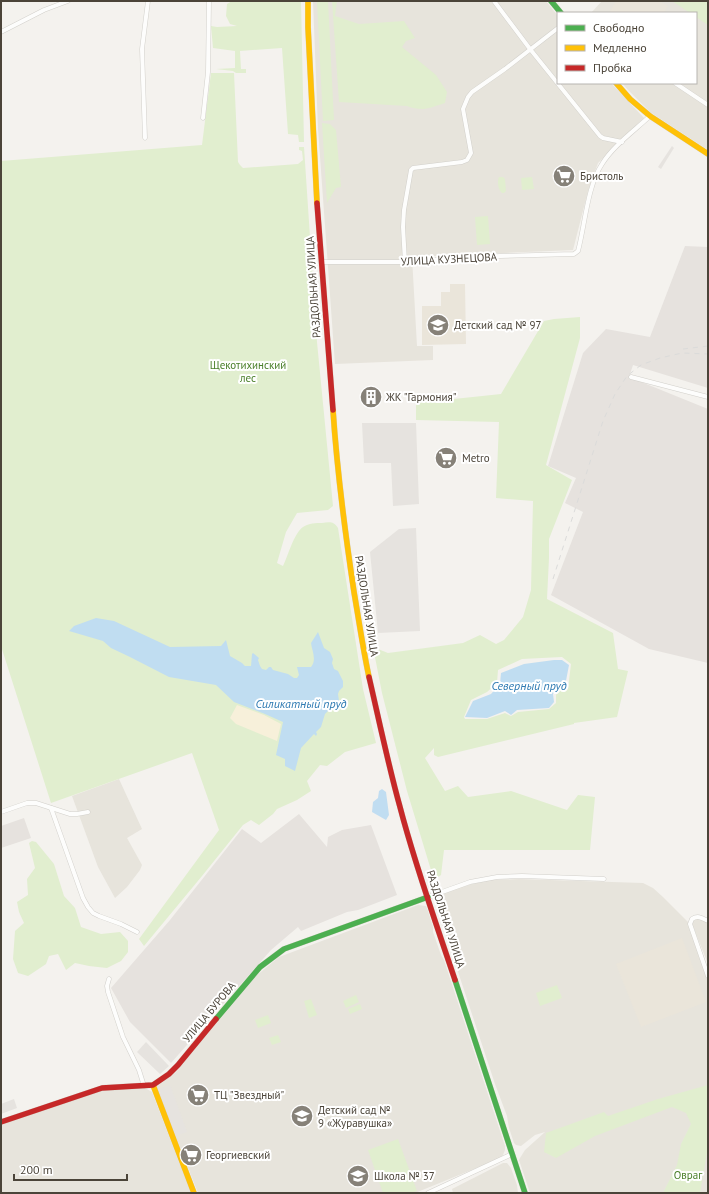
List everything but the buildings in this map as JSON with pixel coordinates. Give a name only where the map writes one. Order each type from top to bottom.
[{"type":"main road","name":"РАЗДОЛЬНАЯ УЛИЦА","points":[[308,1],[313,138],[336,448],[347,547],[356,608],[389,766],[406,829],[525,1193]]},
{"type":"main road","points":[[551,1],[560,12]]},
{"type":"main road","points":[[617,84],[630,100],[650,116],[708,154]]},
{"type":"main road","name":"УЛИЦА БУРОВА","points":[[1,1122],[97,1089],[107,1087],[152,1085],[169,1074],[178,1065],[260,967],[284,949],[428,896]]},
{"type":"main road","points":[[152,1085],[194,1193]]},
{"type":"street","points":[[1,30],[44,10],[68,1]]},
{"type":"street","points":[[145,138],[142,49],[148,1]]},
{"type":"street","points":[[203,118],[208,72],[209,1]]},
{"type":"street","points":[[494,1],[557,83]]},
{"type":"street","points":[[406,262],[403,227],[410,172],[413,168],[462,162],[467,160],[471,153],[463,109],[468,97],[472,92],[557,29]]},
{"type":"street","points":[[558,84],[603,138],[622,142],[650,116]]},
{"type":"street","points":[[676,84],[708,105]]},
{"type":"street","name":"УЛИЦА КУЗНЕЦОВА","points":[[322,262],[406,262],[500,256],[572,255],[576,253],[578,248],[595,176],[608,156],[622,142]]},
{"type":"street","points":[[631,377],[708,397]]},
{"type":"street","points":[[1,812],[27,803],[36,803],[70,814],[88,812]]},
{"type":"street","points":[[51,808],[83,898],[88,907],[93,913],[137,932]]},
{"type":"street","points":[[428,896],[470,882],[497,877],[522,876],[604,879]]},
{"type":"street","points":[[708,921],[697,917],[691,920],[690,926],[708,976]]},
{"type":"street","points":[[109,979],[108,992],[123,1037],[139,1070],[144,1086]]},
{"type":"street","points":[[428,1193],[512,1154]]},
{"type":"shaded area","points":[[313,1],[546,1],[557,15],[557,84],[612,84],[644,118],[598,163],[588,191],[573,250],[412,257],[417,346],[433,346],[433,360],[335,364],[318,129]]},
{"type":"shaded area","points":[[602,1],[673,1],[690,12],[592,12]]},
{"type":"shaded area","points":[[616,1],[659,1],[668,6],[665,12],[610,12]]},
{"type":"shaded area","points":[[697,17],[708,24],[708,150],[650,112],[623,84],[697,84]]},
{"type":"shaded area","points":[[672,146],[674,148],[661,169],[658,167]]},
{"type":"shaded area","points":[[685,246],[708,247],[708,388],[633,365],[629,377],[708,409],[708,663],[649,649],[551,595],[583,512],[565,503],[576,478],[548,466],[583,353],[606,329],[650,337]]},
{"type":"shaded area","points":[[450,284],[465,284],[466,344],[422,345],[422,306],[441,306],[441,292],[450,292]]},
{"type":"shaded area","points":[[362,423],[416,423],[419,504],[393,506],[391,463],[364,463]]},
{"type":"shaded area","points":[[416,528],[420,631],[378,633],[370,552],[399,529]]},
{"type":"shaded area","points":[[119,779],[142,829],[127,838],[142,865],[127,887],[115,898],[98,867],[72,796]]},
{"type":"shaded area","points":[[299,814],[327,847],[328,837],[342,830],[371,825],[397,895],[358,910],[347,912],[301,931],[298,927],[271,950],[171,1063],[130,1022],[111,988],[170,920],[242,829],[261,843]]},
{"type":"shaded area","points":[[24,818],[31,838],[1,848],[1,826]]},
{"type":"shaded area","points":[[519,879],[643,883],[653,888],[688,922],[708,981],[708,1193],[530,1193],[519,1160],[525,1150],[545,1132],[535,1135],[521,1146],[514,1143],[507,1116],[438,911],[436,900],[442,894],[464,886],[491,880]]},
{"type":"shaded area","points":[[418,905],[426,906],[428,911],[433,932],[444,960],[505,1146],[505,1150],[501,1158],[415,1193],[198,1193],[156,1087],[176,1072],[256,976],[279,957]]},
{"type":"shaded area","points":[[696,918],[708,923],[708,964],[692,924]]},
{"type":"shaded area","points":[[682,938],[706,1002],[641,1027],[616,964]]},
{"type":"shaded area","points":[[146,1042],[169,1066],[160,1074],[137,1052]]},
{"type":"shaded area","points":[[170,1085],[187,1132],[176,1136],[159,1089]]},
{"type":"shaded area","points":[[145,1088],[152,1092],[191,1193],[1,1193],[1,1125],[94,1092],[109,1089]]},
{"type":"shaded area","points":[[14,1099],[17,1108],[1,1114],[1,1104]]},
{"type":"shaded area","points":[[503,1163],[507,1163],[511,1168],[518,1193],[453,1193],[452,1189]]},
{"type":"green space","points":[[232,1],[301,1],[304,142],[299,142],[298,135],[288,134],[282,48],[240,51],[241,69],[246,69],[246,73],[236,73],[233,71],[216,69],[235,68],[235,51],[213,48],[211,26],[237,26],[230,24],[226,16],[227,4]]},
{"type":"green space","points":[[317,1],[328,1],[334,120],[323,121]]},
{"type":"green space","points":[[332,1],[337,1],[335,16],[359,24],[404,21],[415,38],[406,41],[402,47],[436,75],[447,92],[445,103],[430,108],[417,109],[407,106],[339,102]]},
{"type":"green space","points":[[672,1],[708,1],[708,25],[697,18],[697,12],[688,12]]},
{"type":"green space","name":"Щекотихинский лес","points":[[211,73],[234,73],[238,162],[243,168],[298,164],[303,160],[302,151],[299,150],[299,147],[304,147],[317,342],[333,506],[328,510],[297,513],[286,532],[277,563],[283,566],[297,534],[303,527],[312,524],[329,522],[335,524],[338,528],[363,689],[376,743],[345,752],[327,766],[320,765],[307,781],[311,791],[297,800],[277,809],[259,825],[251,820],[243,825],[144,946],[139,939],[219,830],[192,753],[51,803],[1,646],[1,161],[202,145]]},
{"type":"green space","points":[[322,123],[330,124],[336,130],[341,187],[336,188],[327,203]]},
{"type":"green space","points":[[499,177],[503,177],[505,179],[506,191],[504,193],[501,192],[499,188]]},
{"type":"green space","points":[[532,177],[534,189],[522,190],[521,178]]},
{"type":"green space","points":[[488,216],[490,244],[477,245],[475,217]]},
{"type":"green space","points":[[580,317],[580,338],[546,465],[572,480],[549,539],[547,599],[613,633],[618,669],[628,671],[617,717],[574,723],[438,757],[434,755],[434,748],[425,758],[445,791],[458,786],[468,797],[511,791],[567,810],[578,795],[595,797],[590,850],[444,850],[441,875],[434,880],[407,791],[382,693],[373,647],[388,653],[463,643],[480,635],[496,644],[504,640],[523,617],[531,590],[533,501],[496,498],[499,422],[416,420],[416,403],[501,394],[544,321]],"holes":[[[562,657],[571,664],[568,689],[561,685],[556,695],[556,703],[549,709],[518,712],[511,716],[505,713],[487,719],[465,719],[464,717],[471,700],[487,692],[497,683],[498,670],[522,659]]]},
{"type":"green space","points":[[32,841],[36,842],[54,864],[64,896],[75,908],[81,927],[101,934],[120,932],[128,941],[128,952],[121,961],[107,968],[75,963],[66,970],[58,954],[49,956],[46,964],[28,976],[18,973],[13,959],[15,931],[24,923],[19,912],[17,902],[28,895],[27,879],[35,868],[29,843]]},
{"type":"green space","points":[[557,985],[562,998],[540,1006],[536,993]]},
{"type":"green space","points":[[356,995],[359,1002],[346,1008],[343,1001]]},
{"type":"green space","points":[[311,999],[317,1015],[309,1018],[304,1001]]},
{"type":"green space","points":[[360,1004],[362,1009],[350,1014],[348,1009]]},
{"type":"green space","points":[[268,1015],[271,1023],[258,1028],[255,1020]]},
{"type":"green space","points":[[278,1035],[281,1042],[272,1045],[269,1038]]},
{"type":"green space","name":"Овраг","points":[[708,1085],[708,1147],[700,1193],[663,1193],[677,1165],[681,1144],[691,1124],[686,1113],[672,1107],[595,1136],[556,1158],[544,1152],[546,1133],[604,1112],[608,1116],[658,1099]]},
{"type":"green space","points":[[398,1139],[417,1191],[410,1193],[383,1193],[368,1150]]},
{"type":"sand","points":[[237,705],[264,715],[281,724],[277,741],[236,724],[230,718]]},
{"type":"water","name":"Силикатный пруд","points":[[96,618],[114,621],[170,647],[221,646],[226,640],[230,656],[245,666],[251,666],[253,653],[259,658],[258,660],[262,669],[266,670],[271,667],[273,670],[288,674],[294,678],[297,678],[299,675],[297,667],[311,667],[313,664],[314,658],[311,643],[318,632],[324,648],[330,652],[333,659],[332,663],[334,669],[338,671],[343,681],[343,687],[338,694],[339,701],[325,714],[321,727],[316,732],[316,736],[314,734],[301,748],[295,771],[285,766],[285,759],[276,755],[283,722],[234,702],[216,685],[169,677],[111,648],[103,641],[69,631],[74,626]]},
{"type":"water","name":"Северный пруд","points":[[562,660],[569,665],[565,686],[559,682],[553,694],[554,702],[549,708],[517,710],[511,715],[505,711],[487,718],[465,717],[473,701],[491,694],[500,684],[501,673],[524,664]]},
{"type":"water","points":[[382,789],[386,792],[389,815],[386,820],[372,812],[373,802],[378,798],[379,791]]},
{"type":"railway","points":[[683,349],[708,346]]},
{"type":"railway","points":[[553,579],[603,421],[615,394],[627,376],[641,365],[660,358],[682,353],[708,354]]},
{"type":"traffic: fast","points":[[551,1],[560,12]]},
{"type":"traffic: fast","points":[[216,1019],[260,967],[284,949],[428,897]]},
{"type":"traffic: fast","points":[[455,980],[525,1193]]},
{"type":"traffic: slow","points":[[308,1],[317,203]]},
{"type":"traffic: slow","points":[[617,84],[630,99],[650,116],[708,154]]},
{"type":"traffic: slow","points":[[333,410],[347,547],[369,677]]},
{"type":"traffic: slow","points":[[153,1085],[194,1193]]},
{"type":"traffic: jam","points":[[317,203],[333,410]]},
{"type":"traffic: jam","points":[[369,677],[406,829],[455,980]]},
{"type":"traffic: jam","points":[[1,1122],[102,1088],[153,1085],[169,1074],[178,1065],[216,1019]]},
{"type":"place","name":"Бристоль","points":[[564,176]]},
{"type":"place","name":"Детский сад № 97","points":[[438,325]]},
{"type":"place","name":"ЖК \"Гармония\"","points":[[371,397]]},
{"type":"place","name":"Metro","points":[[446,458]]},
{"type":"place","name":"ТЦ \"Звездный\"","points":[[198,1095]]},
{"type":"place","name":"Детский сад № 9 «Журавушка»","points":[[302,1116]]},
{"type":"place","name":"Георгиевский","points":[[191,1155]]},
{"type":"place","name":"Школа № 37","points":[[358,1176]]}]
